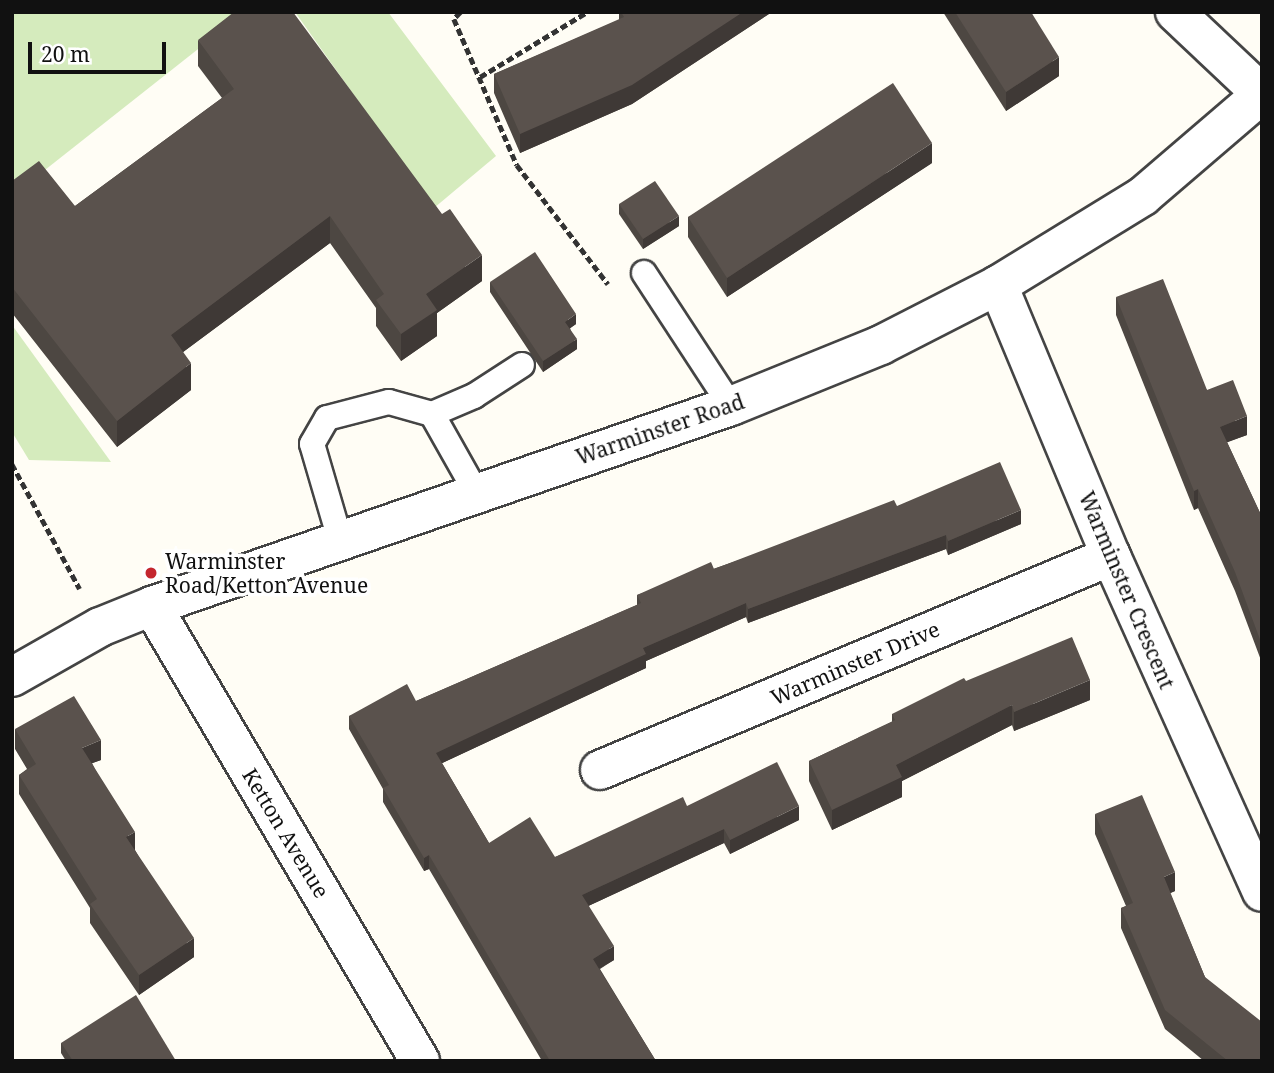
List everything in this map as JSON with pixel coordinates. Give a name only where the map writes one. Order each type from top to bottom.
[{"type":"street","points":[[1175,12],[1262,94]]},
{"type":"street","name":"Warminster Road","points":[[12,677],[100,626],[152,606],[341,543],[731,405],[880,345],[998,285],[1143,196],[1262,94]]},
{"type":"street","name":"Warminster Crescent","points":[[998,285],[1111,556],[1262,892]]},
{"type":"street","name":"Warminster Drive","points":[[600,770],[1111,556]]},
{"type":"street","name":"Ketton Avenue","points":[[152,606],[420,1061]]},
{"type":"lane","points":[[644,273],[731,405]]},
{"type":"lane","points":[[341,543],[312,444],[327,418],[389,402],[432,414],[474,396],[522,365]]},
{"type":"lane","points":[[432,414],[477,494]]},
{"type":"path","points":[[461,12],[454,19],[517,165],[615,294]]},
{"type":"path","points":[[480,77],[587,12]]},
{"type":"path","points":[[12,464],[100,626]]},
{"type":"green space","points":[[12,12],[245,12],[12,196]]},
{"type":"green space","points":[[295,12],[388,12],[496,156],[434,208]]},
{"type":"green space","points":[[12,325],[111,462],[29,460],[12,432]]},
{"type":"building","points":[[234,12],[293,12],[442,214],[450,209],[482,255],[426,294],[437,310],[401,334],[376,300],[384,294],[330,216],[171,335],[191,363],[117,421],[12,287],[12,181],[39,161],[75,206],[234,89],[198,40]]},
{"type":"building","points":[[621,12],[743,12],[632,85],[520,134],[494,74],[624,17]]},
{"type":"building","points":[[955,12],[1031,12],[1059,57],[1006,92]]},
{"type":"building","points":[[893,83],[932,143],[727,278],[688,217]]},
{"type":"building","points":[[655,181],[679,216],[643,239],[619,204]]},
{"type":"building","points":[[535,252],[576,314],[565,322],[577,339],[543,361],[490,282]]},
{"type":"building","points":[[1163,279],[1207,390],[1233,380],[1247,416],[1220,427],[1262,517],[1262,645],[1235,572],[1198,489],[1194,491],[1116,297]]},
{"type":"building","points":[[1000,462],[1021,510],[948,541],[946,535],[748,609],[746,603],[643,648],[646,654],[436,753],[489,843],[530,817],[555,857],[683,797],[687,806],[777,762],[799,806],[730,840],[724,829],[582,895],[614,946],[593,959],[656,1061],[550,1061],[429,855],[424,858],[383,788],[389,785],[349,716],[407,684],[416,701],[641,603],[637,595],[711,562],[714,569],[894,500],[897,506]]},
{"type":"building","points":[[1072,637],[1090,680],[1014,712],[1012,705],[896,765],[902,777],[832,810],[809,761],[895,720],[892,714],[964,678],[966,681]]},
{"type":"building","points":[[74,696],[101,740],[82,748],[135,832],[126,837],[194,938],[139,975],[90,904],[97,899],[19,775],[36,764],[15,729]]},
{"type":"building","points":[[1142,795],[1175,872],[1164,877],[1205,977],[1262,1022],[1262,1061],[1228,1061],[1165,1010],[1121,908],[1133,903],[1095,814]]},
{"type":"building","points":[[136,995],[176,1061],[73,1061],[61,1043]]},
{"type":"place","name":"Warminster Road/Ketton Avenue","points":[[151,573]]}]
